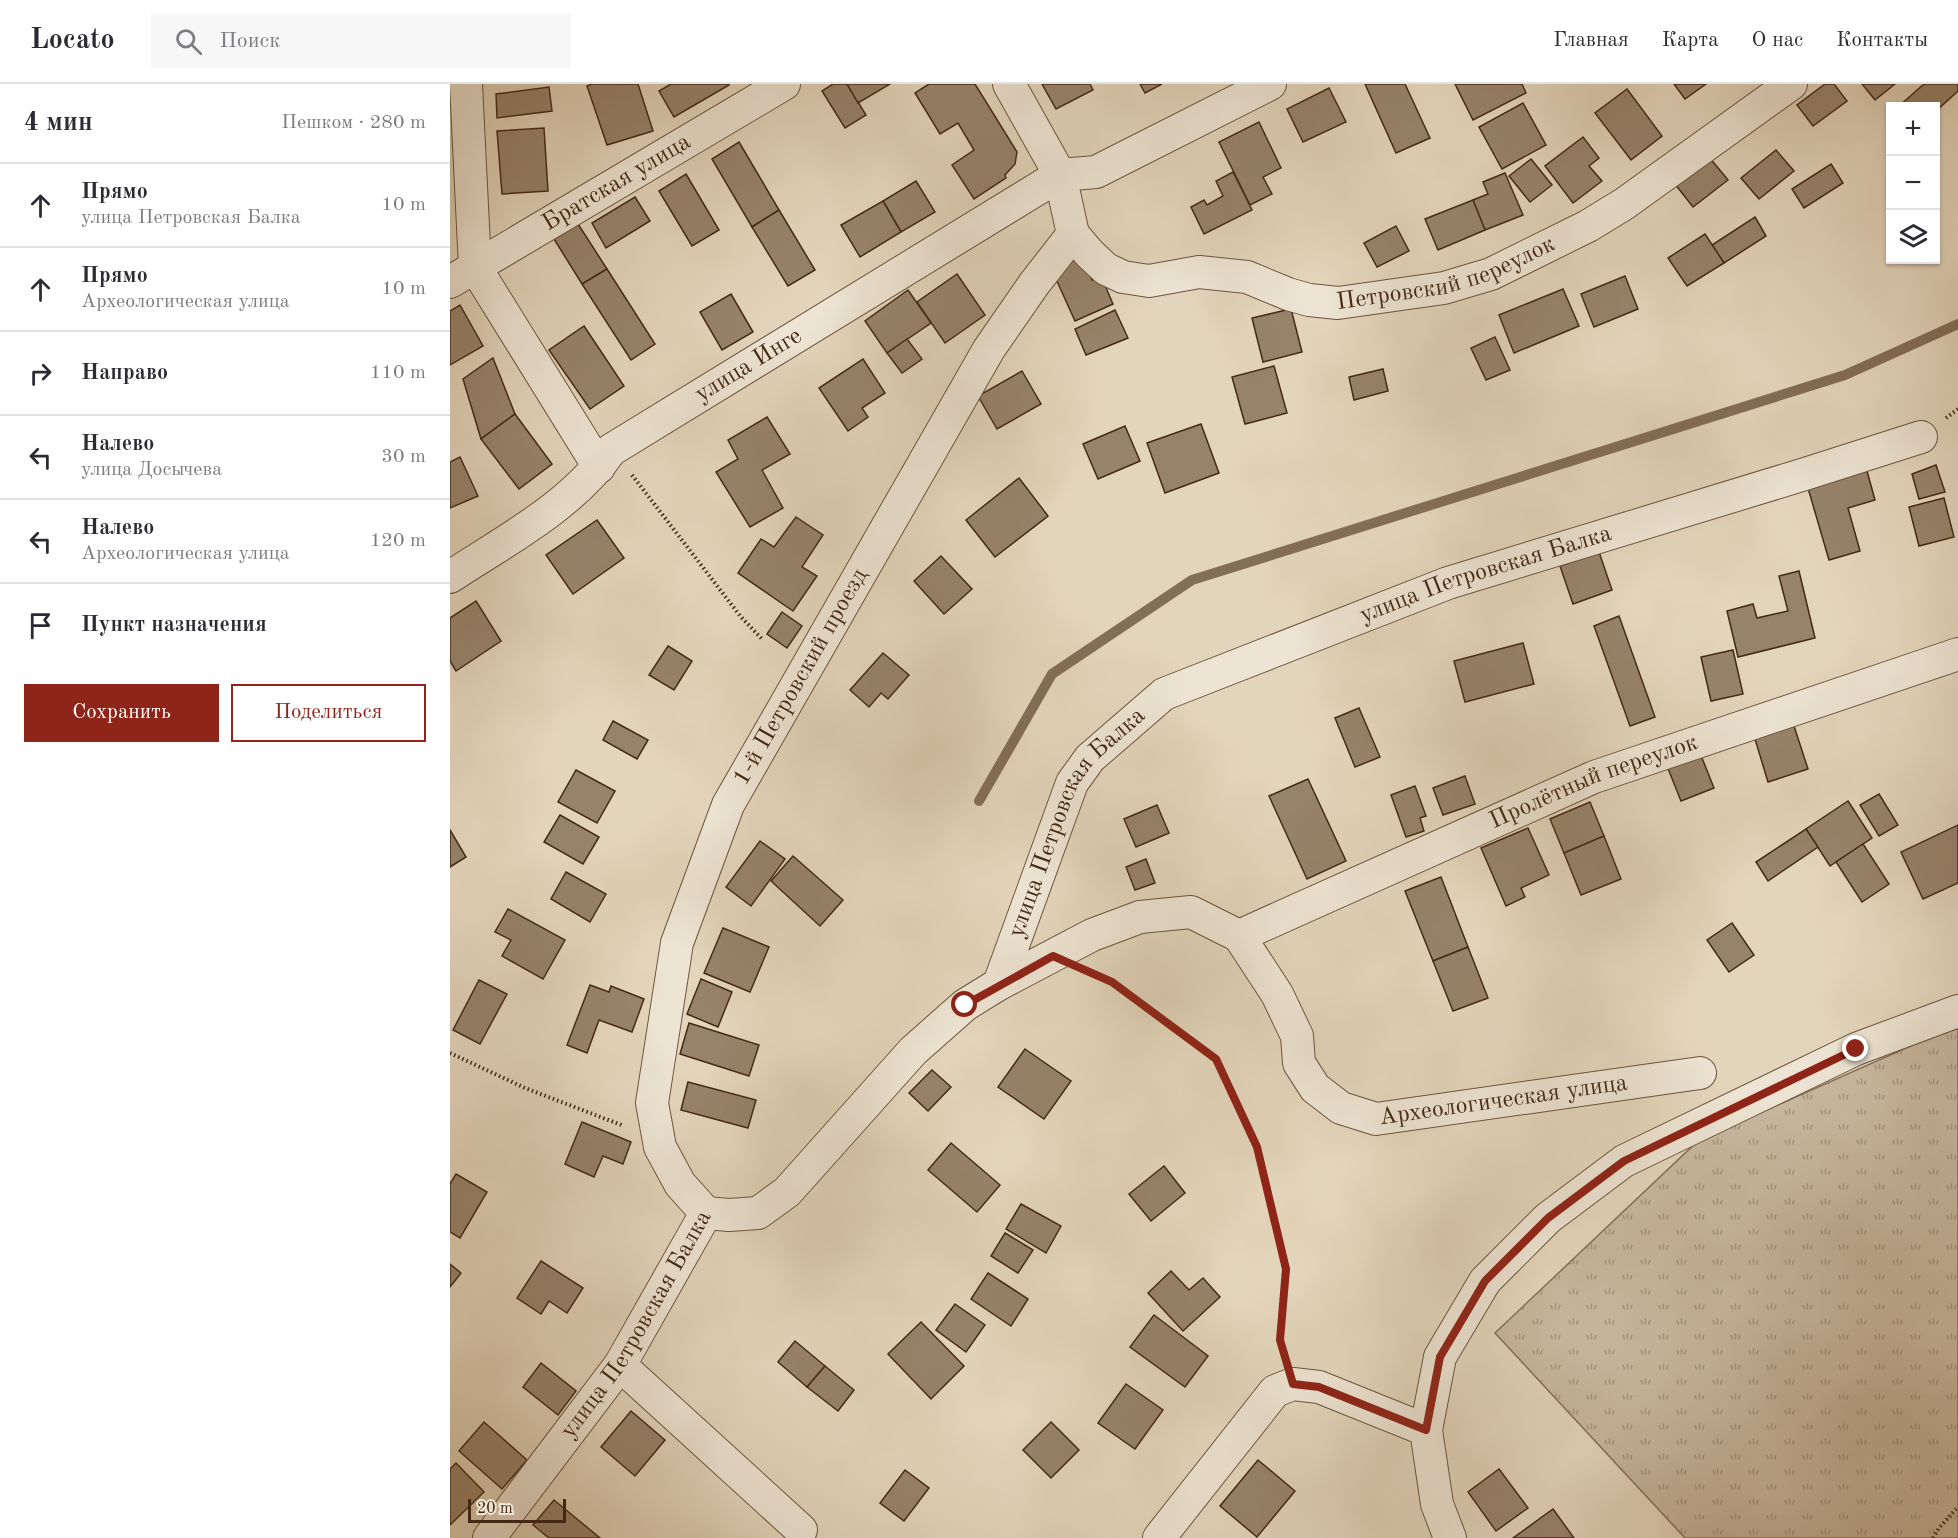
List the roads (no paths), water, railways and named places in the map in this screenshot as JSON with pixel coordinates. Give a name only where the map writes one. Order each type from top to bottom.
[{"type":"street","points":[[466,84],[463,275],[605,458]]},
{"type":"street","name":"Братская улица","points":[[463,275],[784,84]]},
{"type":"street","points":[[1009,84],[1060,175],[1073,234]]},
{"type":"street","points":[[1060,175],[1096,172],[1270,84]]},
{"type":"street","name":"Петровский переулок","points":[[1073,234],[1106,269],[1123,277],[1149,281],[1199,272],[1247,277],[1288,294],[1309,300],[1338,303],[1443,288],[1491,274],[1588,226],[1624,204],[1791,84]]},
{"type":"street","name":"улица Инге","points":[[450,577],[525,528],[575,490],[605,458],[1060,175]]},
{"type":"street","name":"1-й Петровский проезд","points":[[706,1213],[680,1184],[660,1147],[652,1103],[677,944],[728,805],[989,349],[1034,284],[1073,234]]},
{"type":"street","name":"улица Петровская Балка","points":[[489,1538],[620,1365],[706,1213],[729,1215],[758,1213],[787,1192],[913,1051],[965,1005],[999,984],[1072,783],[1090,758],[1164,694],[1448,583],[1921,437]]},
{"type":"street","name":"Пролётный переулок","points":[[1239,936],[1594,777],[1958,654]]},
{"type":"street","points":[[999,984],[1092,935],[1140,917],[1191,912],[1239,936]]},
{"type":"street","name":"Археологическая улица","points":[[1239,936],[1277,994],[1297,1036],[1299,1063],[1315,1088],[1341,1108],[1376,1119],[1700,1073]]},
{"type":"street","points":[[1450,1538],[1437,1503],[1426,1430],[1440,1357],[1485,1281],[1548,1218],[1624,1161],[1856,1049],[1958,1011]]},
{"type":"street","points":[[620,1365],[801,1530]]},
{"type":"street","points":[[1159,1538],[1275,1391],[1293,1384],[1319,1387],[1426,1430]]},
{"type":"waterway","points":[[979,801],[1052,674],[1192,580],[1845,375],[1958,324]]}]
